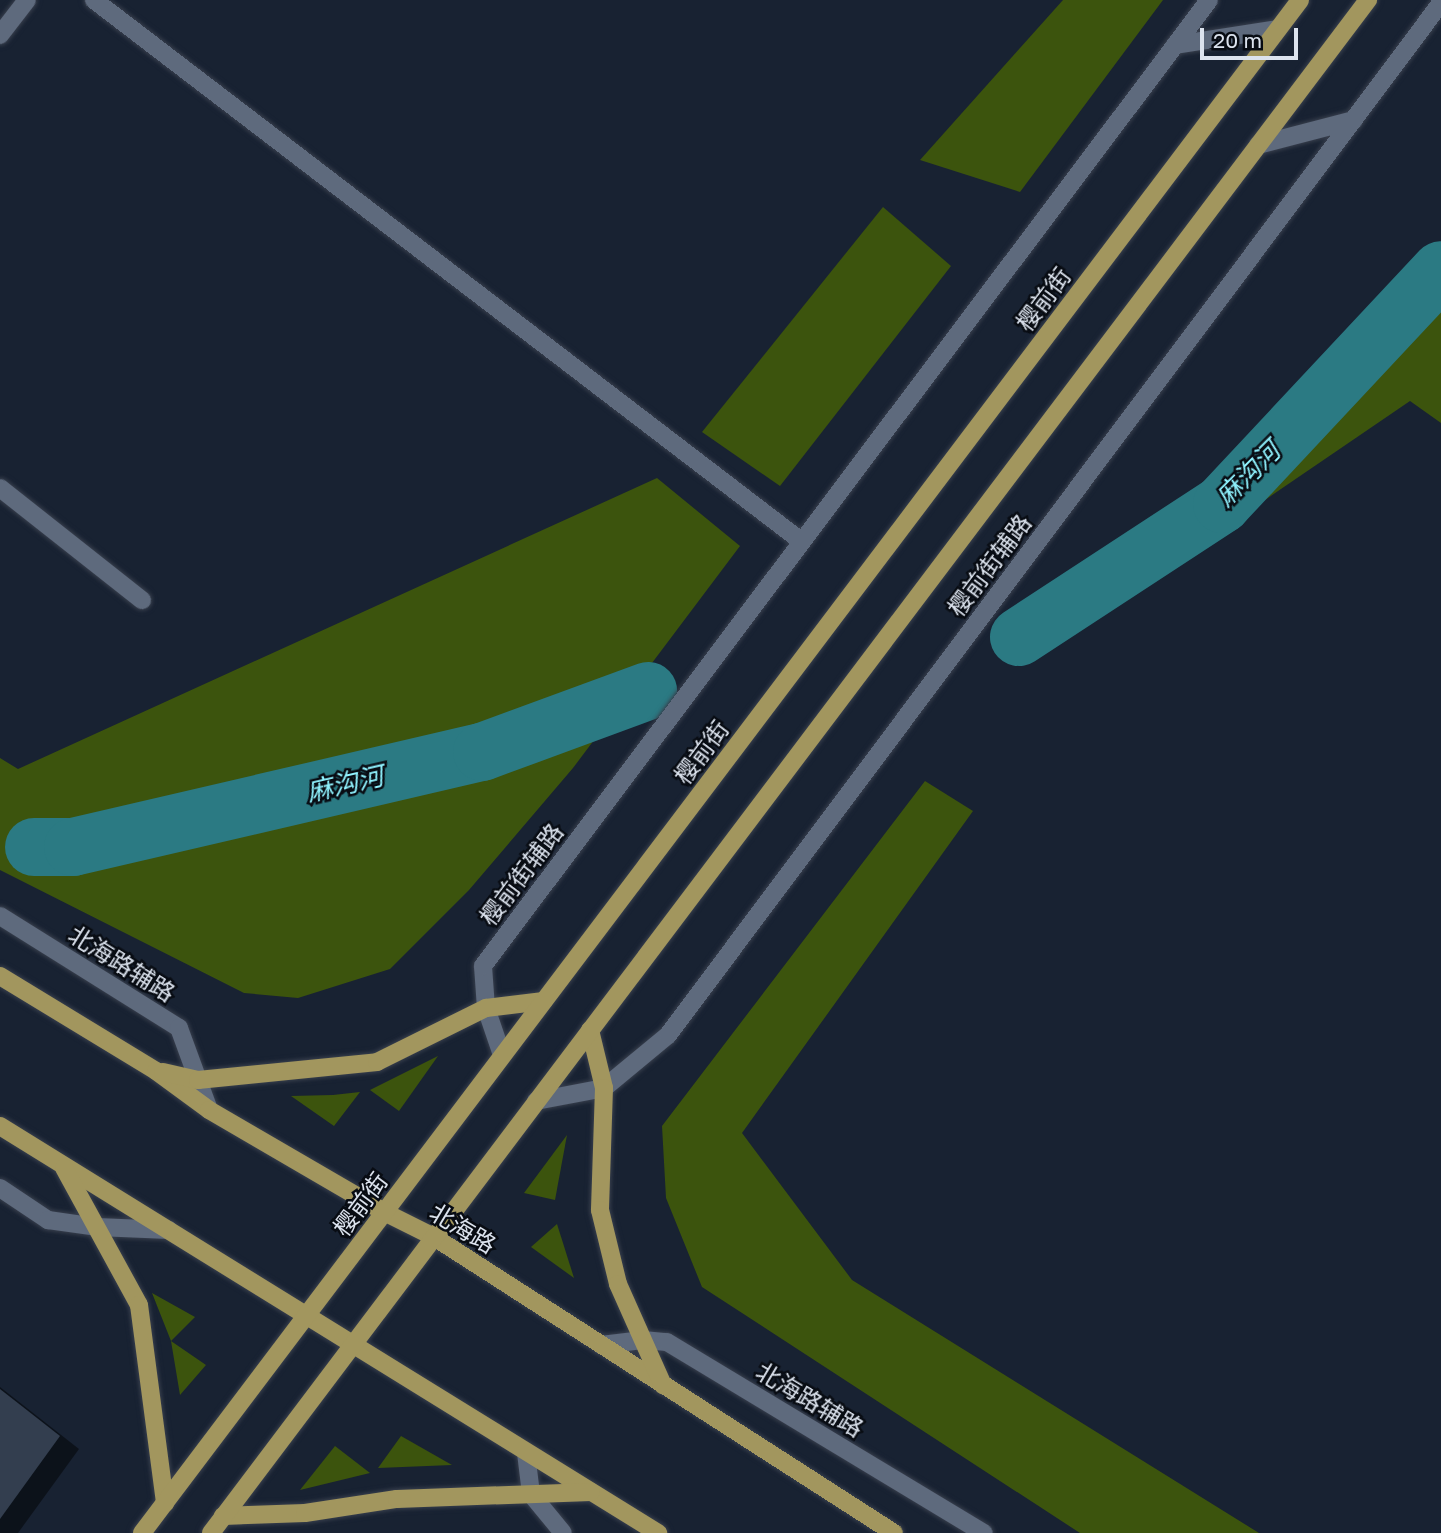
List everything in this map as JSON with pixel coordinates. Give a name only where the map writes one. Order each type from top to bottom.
[{"type":"main road","name":"樱前街","points":[[142,1533],[1300,0]]},
{"type":"main road","points":[[211,1533],[1368,0]]},
{"type":"main road","name":"北海路","points":[[0,976],[156,1071],[209,1110],[384,1212],[434,1237],[894,1533]]},
{"type":"main road","points":[[156,1071],[198,1080],[377,1062],[486,1008],[544,1001]]},
{"type":"main road","points":[[590,1030],[604,1088],[600,1210],[618,1284],[663,1385]]},
{"type":"main road","points":[[0,1126],[658,1533]]},
{"type":"main road","points":[[63,1164],[139,1305],[165,1503]]},
{"type":"main road","points":[[223,1516],[305,1513],[397,1499],[591,1492]]},
{"type":"street","points":[[0,35],[27,0]]},
{"type":"street","points":[[94,0],[801,541]]},
{"type":"street","name":"樱前街辅路","points":[[502,1055],[486,1008],[483,966],[1209,0]]},
{"type":"street","name":"樱前街辅路","points":[[536,1101],[604,1088],[668,1035],[1441,3]]},
{"type":"street","points":[[1175,45],[1278,29]]},
{"type":"street","points":[[1258,145],[1354,120]]},
{"type":"street","points":[[0,488],[142,600]]},
{"type":"street","name":"北海路辅路","points":[[0,916],[179,1028],[209,1110]]},
{"type":"street","points":[[0,1188],[48,1220],[97,1227],[169,1230]]},
{"type":"street","name":"北海路辅路","points":[[601,1345],[643,1340],[667,1342],[984,1533]]},
{"type":"street","points":[[526,1453],[531,1494],[563,1533]]},
{"type":"green space","points":[[1063,0],[1163,0],[1020,192],[920,160]]},
{"type":"green space","points":[[883,207],[951,266],[780,486],[702,432]]},
{"type":"green space","points":[[1441,269],[1441,423],[1410,401],[1076,629]]},
{"type":"green space","points":[[657,478],[740,546],[573,768],[469,890],[390,969],[298,998],[244,993],[0,870],[0,758],[18,769]]},
{"type":"green space","points":[[925,781],[973,811],[742,1133],[852,1280],[1259,1533],[1080,1533],[702,1287],[666,1198],[662,1126]]},
{"type":"green space","points":[[438,1056],[399,1111],[370,1090]]},
{"type":"green space","points":[[360,1092],[334,1126],[291,1096],[333,1095]]},
{"type":"green space","points":[[567,1135],[555,1200],[524,1193]]},
{"type":"green space","points":[[557,1224],[574,1278],[531,1247]]},
{"type":"green space","points":[[152,1293],[195,1317],[171,1341]]},
{"type":"green space","points":[[171,1341],[206,1365],[180,1395]]},
{"type":"green space","points":[[401,1436],[452,1465],[378,1468]]},
{"type":"green space","points":[[335,1446],[370,1473],[300,1490]]},
{"type":"building","points":[[0,1389],[60,1436],[0,1519]]},
{"type":"waterway","name":"麻沟河","points":[[1019,637],[1222,504],[1441,270]]},
{"type":"waterway","name":"麻沟河","points":[[34,847],[73,847],[482,752],[648,691]]}]
